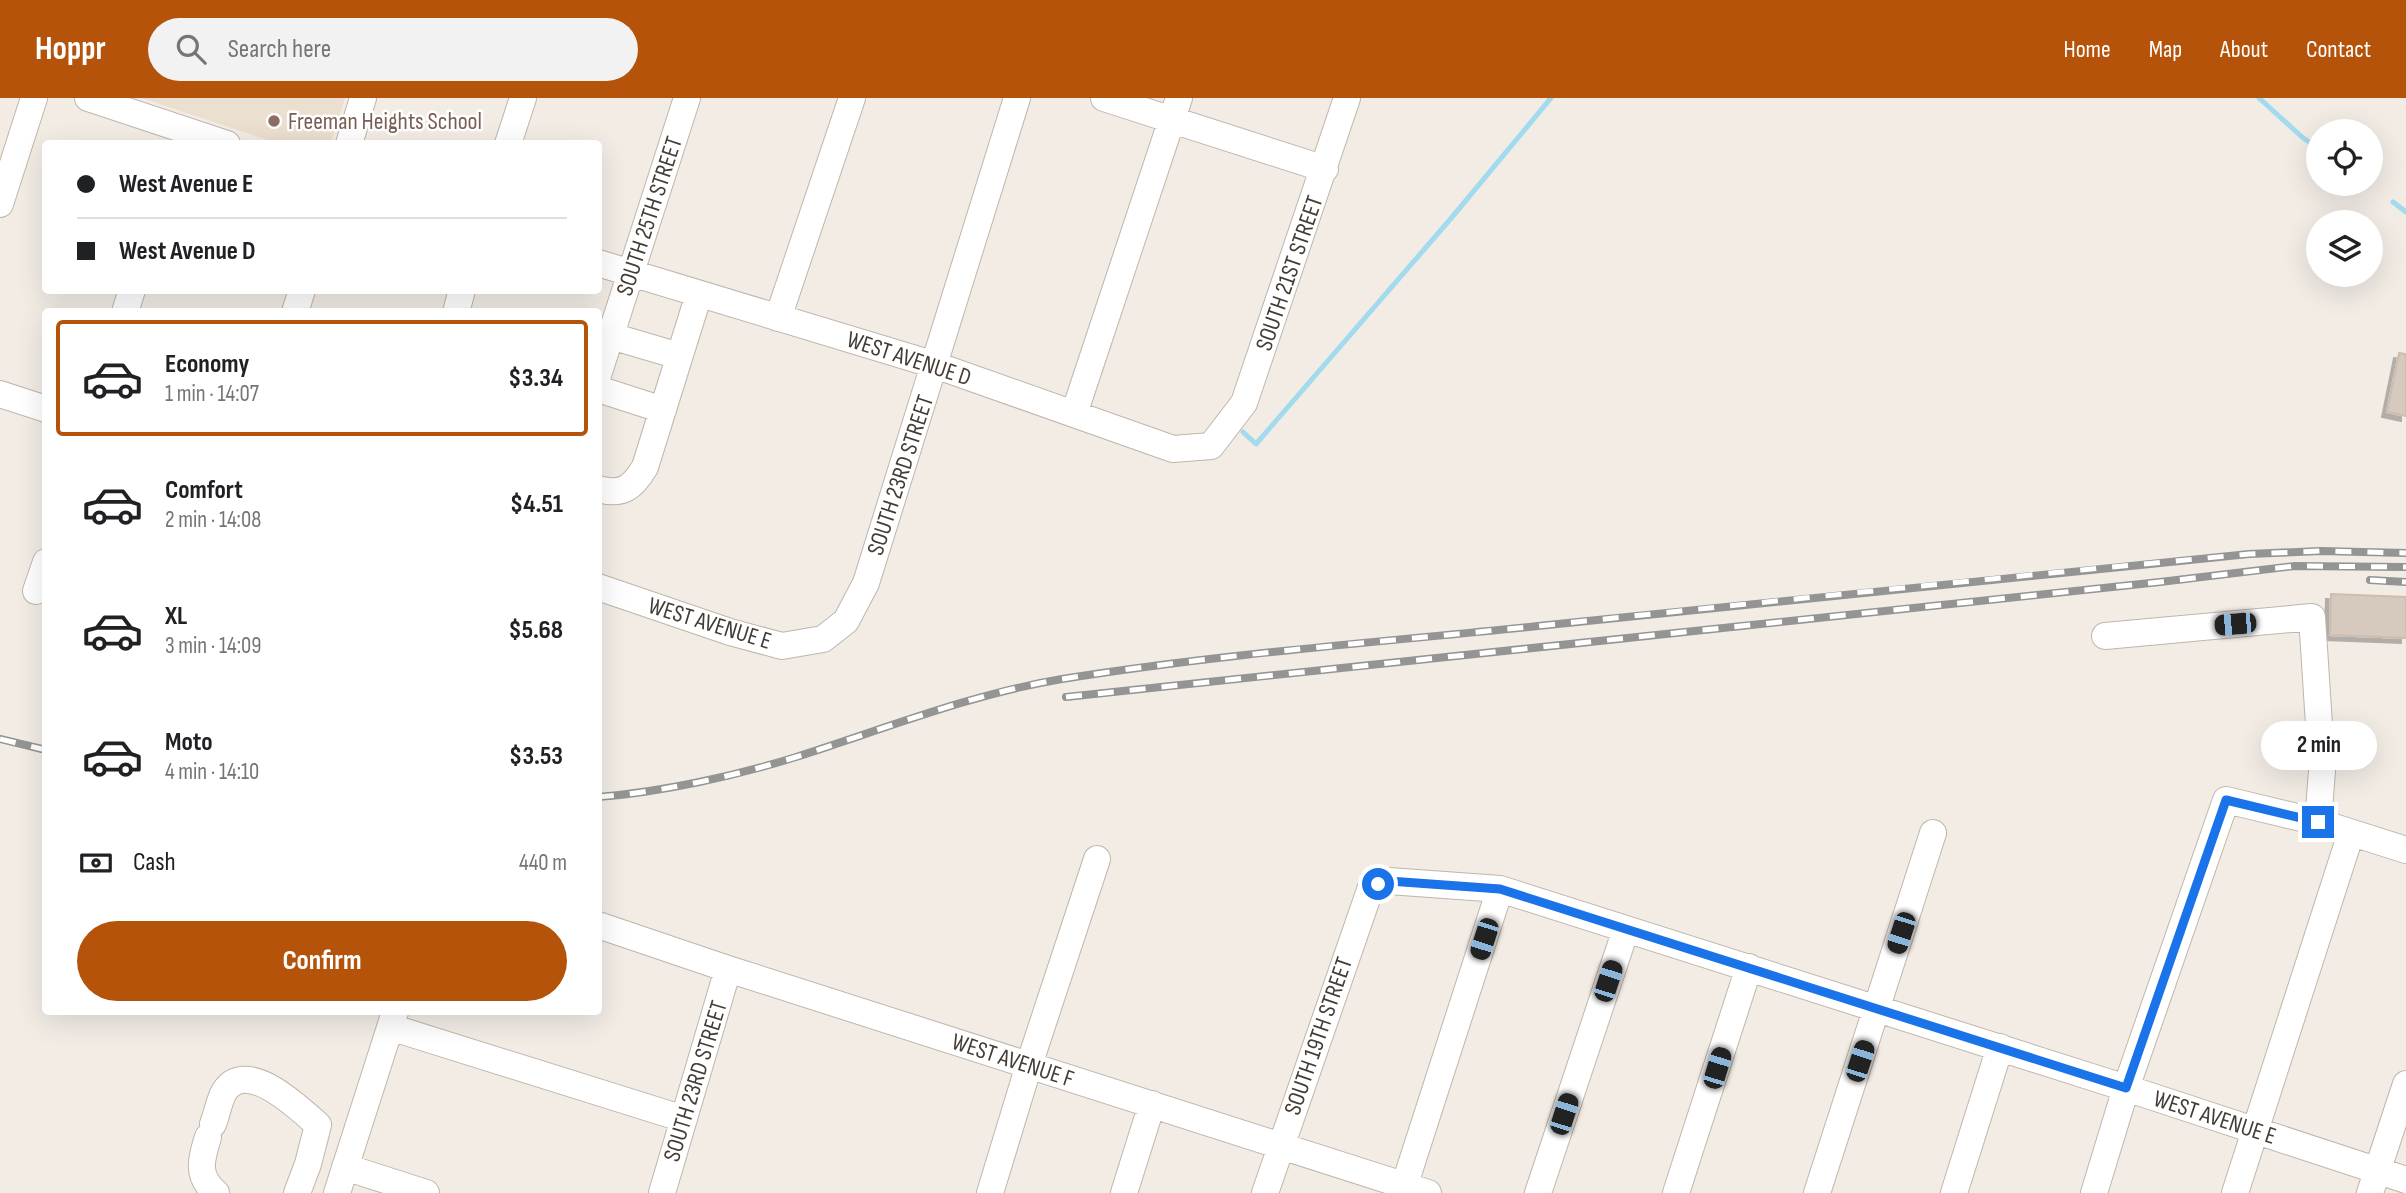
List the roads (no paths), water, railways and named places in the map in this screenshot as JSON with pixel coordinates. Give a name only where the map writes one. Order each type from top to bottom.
[{"type":"street","points":[[0,204],[34,98]]},
{"type":"street","points":[[89,98],[181,136],[204,140]]},
{"type":"street","points":[[350,140],[363,98]]},
{"type":"street","points":[[510,140],[523,98]]},
{"type":"street","name":"SOUTH 25TH STREET","points":[[602,363],[687,98]]},
{"type":"street","points":[[778,318],[852,98]]},
{"type":"street","name":"SOUTH 23RD STREET","points":[[823,639],[846,621],[866,583],[1017,98]]},
{"type":"street","points":[[1104,98],[1176,109],[1325,169]]},
{"type":"street","name":"SOUTH 21ST STREET","points":[[1216,440],[1244,403],[1347,98]]},
{"type":"street","points":[[1074,414],[1176,109]]},
{"type":"street","name":"WEST AVENUE D","points":[[602,264],[935,365],[1172,449],[1211,446],[1216,440]]},
{"type":"street","points":[[602,490],[612,493],[634,484],[645,467],[699,294]]},
{"type":"street","points":[[611,336],[679,356]]},
{"type":"street","points":[[602,390],[663,410]]},
{"type":"street","points":[[0,394],[42,408]]},
{"type":"street","points":[[36,591],[42,574]]},
{"type":"street","name":"WEST AVENUE E","points":[[602,588],[730,632],[782,646],[823,639]]},
{"type":"street","points":[[2105,636],[2312,617],[2322,771],[2318,822]]},
{"type":"street","points":[[2094,1193],[2126,1088],[2226,800],[2318,822],[2406,850]]},
{"type":"street","points":[[2235,1193],[2351,832]]},
{"type":"street","points":[[1817,1193],[1933,833]]},
{"type":"street","points":[[990,1193],[1097,859]]},
{"type":"street","name":"WEST AVENUE E","points":[[1378,884],[1389,881],[1500,889],[2255,1130],[2374,1182],[2406,1180]]},
{"type":"street","name":"SOUTH 19TH STREET","points":[[1265,1193],[1370,890],[1378,884]]},
{"type":"street","points":[[1411,1190],[1500,889]]},
{"type":"street","name":"WEST AVENUE F","points":[[602,926],[728,970],[1280,1145],[1411,1190]]},
{"type":"street","points":[[1538,1193],[1626,929]]},
{"type":"street","points":[[1676,1193],[1749,967]]},
{"type":"street","name":"SOUTH 23RD STREET","points":[[662,1193],[728,970]]},
{"type":"street","points":[[337,1193],[393,1019],[684,1119]]},
{"type":"street","points":[[1954,1193],[2000,1047]]},
{"type":"street","points":[[216,1193],[201,1175],[201,1161],[225,1091],[233,1084],[245,1080],[263,1083],[318,1125],[297,1193]]},
{"type":"street","points":[[2374,1182],[2406,1084]]},
{"type":"street","points":[[1124,1193],[1152,1104]]},
{"type":"street","points":[[345,1167],[426,1193]]},
{"type":"waterway","points":[[1243,432],[1256,444],[1551,98]]},
{"type":"waterway","points":[[2259,98],[2306,140]]},
{"type":"waterway","points":[[2393,202],[2406,212]]},
{"type":"railway","points":[[602,797],[673,787],[748,771],[994,694],[1062,679],[1121,670],[1300,649],[2249,554],[2321,551],[2406,553]]},
{"type":"railway","points":[[1066,697],[2295,566],[2406,567]]},
{"type":"railway","points":[[2370,580],[2406,582]]},
{"type":"railway","points":[[0,739],[42,749]]},
{"type":"place","name":"Freeman Heights School","points":[[274,121]]}]
